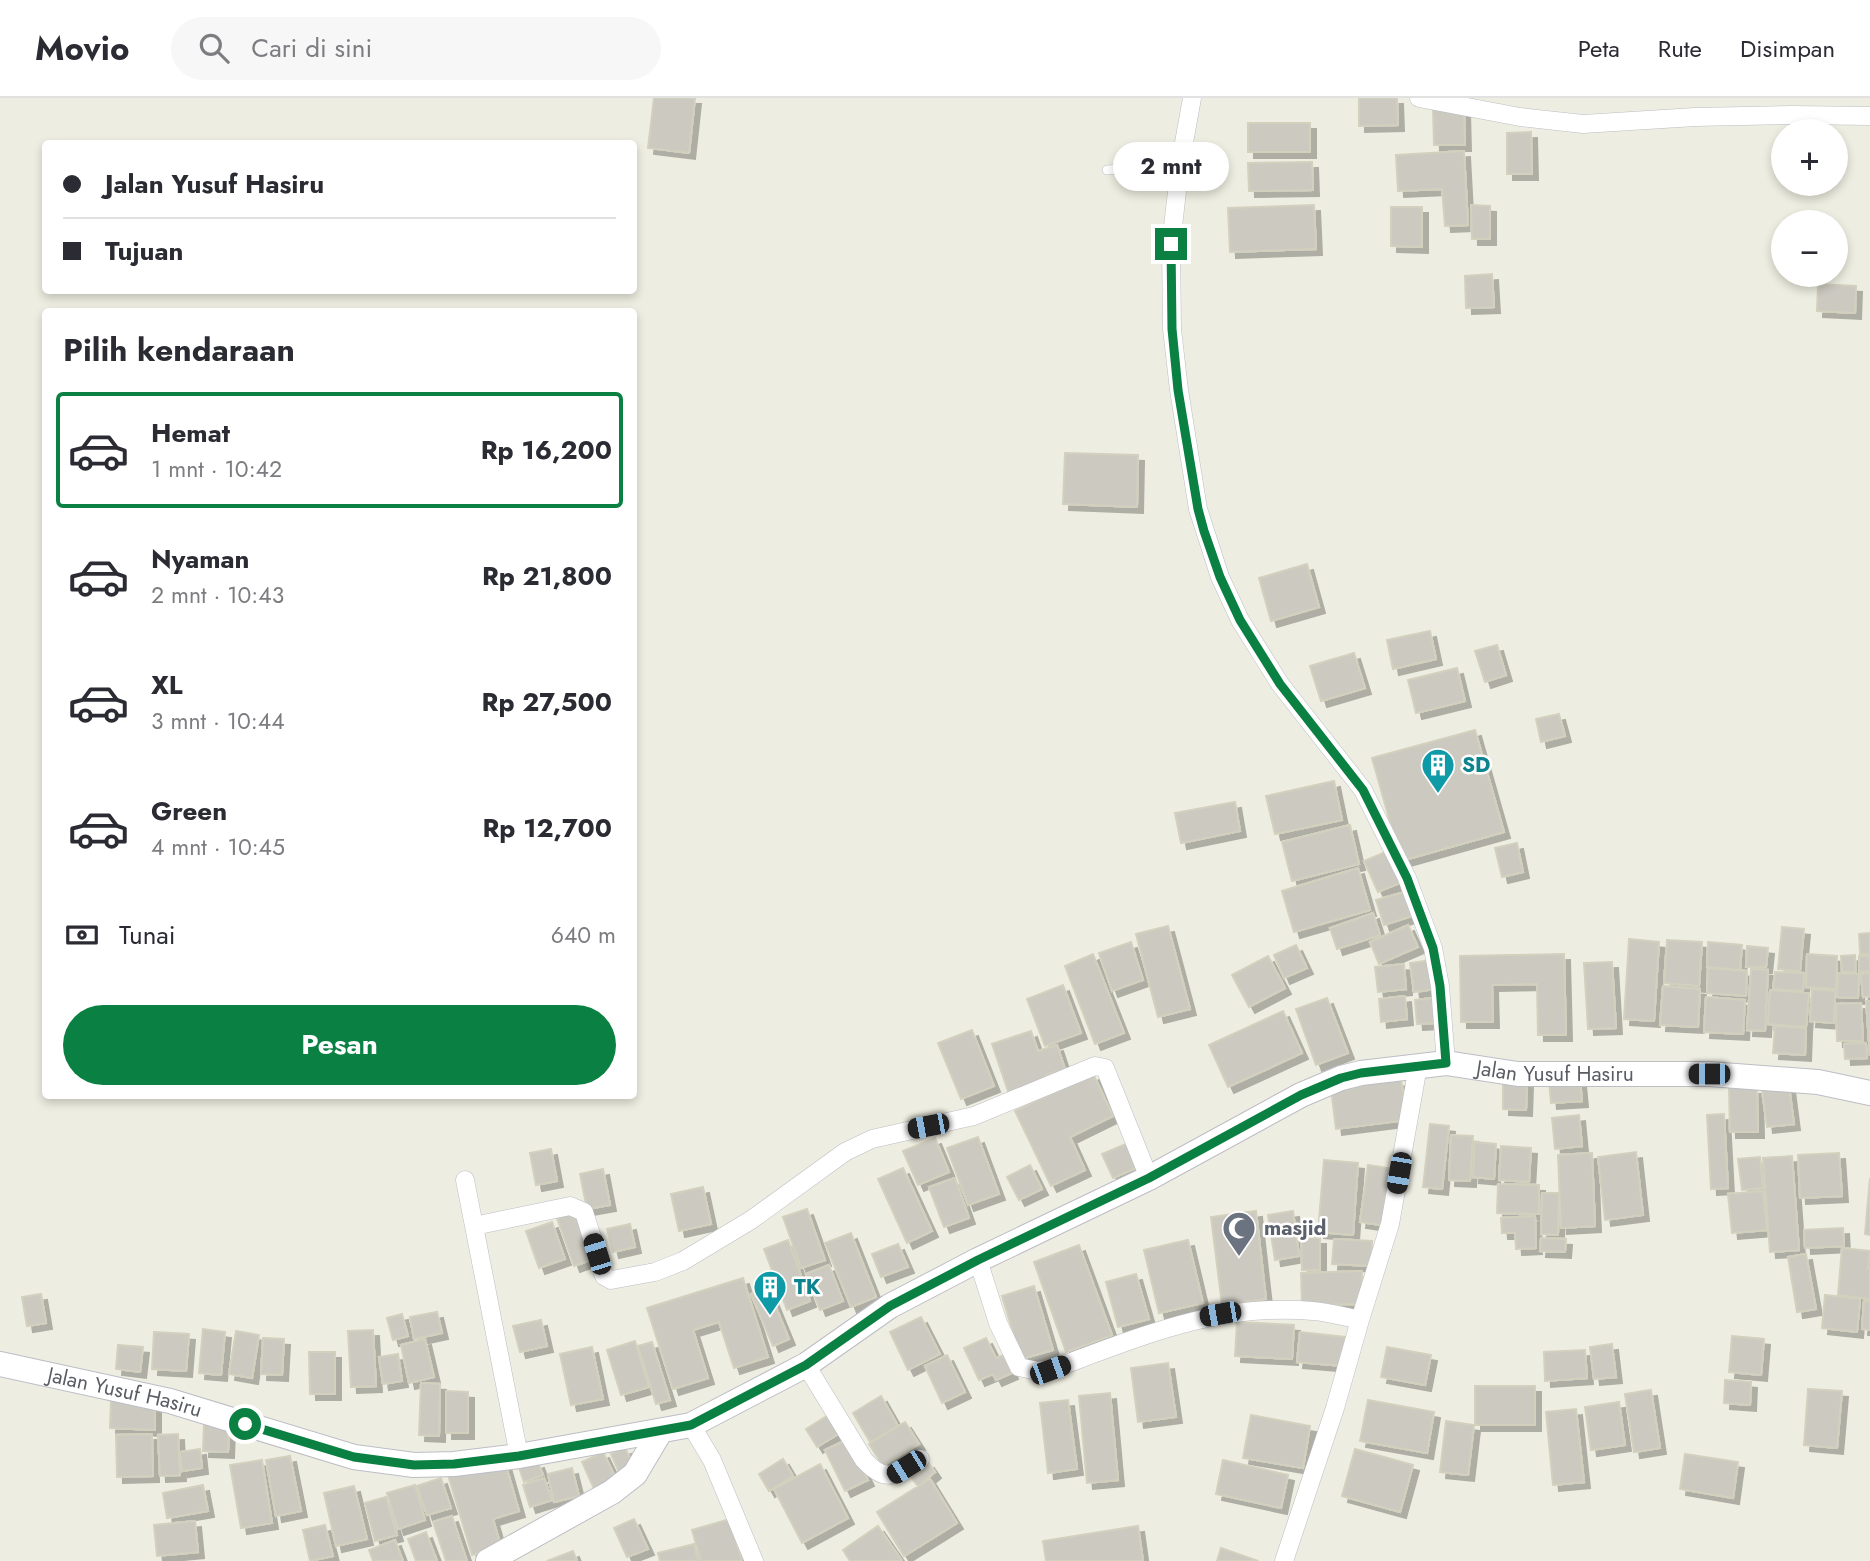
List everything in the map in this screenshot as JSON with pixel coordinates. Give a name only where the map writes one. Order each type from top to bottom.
[{"type":"main road","name":"Jalan Yusuf Hasiru","points":[[0,1364],[170,1401],[354,1457],[414,1465],[454,1464],[519,1456],[691,1425],[806,1365],[890,1306],[978,1260],[1149,1178],[1301,1095],[1341,1078],[1361,1073],[1446,1063],[1518,1074],[1709,1074],[1804,1081],[1870,1093]]},
{"type":"main road","points":[[488,1561],[612,1492],[635,1474],[660,1432]]},
{"type":"street","points":[[1192,98],[1180,165],[1171,244],[1172,329],[1178,390],[1198,509],[1220,577],[1240,620],[1280,684],[1363,790],[1407,878],[1433,948],[1440,986],[1446,1063]]},
{"type":"street","points":[[1419,98],[1520,117],[1583,124],[1791,114],[1870,116]]},
{"type":"street","points":[[474,1226],[569,1206],[577,1208],[584,1212],[604,1276],[611,1280],[655,1272],[707,1248],[751,1220],[845,1152],[905,1131],[974,1116],[1095,1066],[1105,1068],[1149,1178]]},
{"type":"street","points":[[1284,1561],[1335,1408],[1390,1224],[1418,1066]]},
{"type":"street","points":[[465,1180],[519,1456]]},
{"type":"street","points":[[978,1260],[998,1323],[1019,1367],[1037,1371],[1050,1370],[1169,1326],[1237,1311],[1314,1311],[1360,1320]]},
{"type":"street","points":[[806,1365],[864,1460],[874,1470],[892,1476],[920,1459]]},
{"type":"street","points":[[691,1425],[712,1460],[754,1561]]},
{"type":"lane","points":[[1107,170],[1180,165]]},
{"type":"building","points":[[654,98],[695,98],[689,153],[648,148]]},
{"type":"building","points":[[1359,98],[1397,98],[1398,125],[1359,126]]},
{"type":"building","points":[[1464,108],[1465,145],[1434,145],[1433,109]]},
{"type":"building","points":[[1248,123],[1310,123],[1310,152],[1248,152]]},
{"type":"building","points":[[1531,132],[1532,174],[1507,174],[1507,133]]},
{"type":"building","points":[[1464,151],[1468,225],[1445,226],[1442,189],[1398,191],[1396,155]]},
{"type":"building","points":[[1312,162],[1313,190],[1249,191],[1248,163]]},
{"type":"building","points":[[1314,205],[1316,249],[1230,252],[1228,208]]},
{"type":"building","points":[[1471,205],[1490,206],[1490,239],[1472,239]]},
{"type":"building","points":[[1391,207],[1422,207],[1422,247],[1391,246]]},
{"type":"building","points":[[1492,274],[1494,307],[1466,308],[1465,276]]},
{"type":"building","points":[[1856,286],[1855,313],[1817,311],[1818,287]]},
{"type":"building","points":[[1065,453],[1138,455],[1137,507],[1063,504]]},
{"type":"building","points":[[1307,564],[1319,607],[1271,621],[1259,578]]},
{"type":"building","points":[[1430,631],[1436,659],[1393,669],[1387,640]]},
{"type":"building","points":[[1497,645],[1506,675],[1485,682],[1475,651]]},
{"type":"building","points":[[1354,653],[1365,688],[1321,701],[1310,666]]},
{"type":"building","points":[[1457,668],[1465,701],[1416,713],[1408,680]]},
{"type":"building","points":[[1559,714],[1565,736],[1541,742],[1536,719]]},
{"type":"building","name":"SD","points":[[1475,730],[1504,832],[1401,861],[1372,758]]},
{"type":"building","points":[[1334,781],[1342,820],[1275,834],[1266,796]]},
{"type":"building","points":[[1235,802],[1240,831],[1181,843],[1175,813]]},
{"type":"building","points":[[1350,825],[1359,864],[1292,881],[1282,842]]},
{"type":"building","points":[[1517,843],[1523,872],[1502,877],[1495,848]]},
{"type":"building","points":[[1388,851],[1402,882],[1378,892],[1364,861]]},
{"type":"building","points":[[1358,868],[1370,910],[1294,932],[1282,891]]},
{"type":"building","points":[[1408,891],[1415,915],[1384,925],[1376,900]]},
{"type":"building","points":[[1373,913],[1380,935],[1337,949],[1330,928]]},
{"type":"building","points":[[1408,925],[1418,947],[1379,964],[1370,942]]},
{"type":"building","points":[[1168,926],[1190,1009],[1158,1017],[1136,934]]},
{"type":"building","points":[[1782,927],[1804,929],[1800,971],[1778,969]]},
{"type":"building","points":[[1870,933],[1870,954],[1860,954],[1859,934]]},
{"type":"building","points":[[1629,939],[1659,942],[1654,1021],[1624,1019]]},
{"type":"building","points":[[1667,940],[1702,942],[1699,986],[1664,983]]},
{"type":"building","points":[[1131,942],[1143,980],[1112,991],[1099,953]]},
{"type":"building","points":[[1708,942],[1742,945],[1740,970],[1707,967]]},
{"type":"building","points":[[1296,945],[1307,968],[1284,978],[1274,955]]},
{"type":"building","points":[[1747,946],[1768,948],[1766,967],[1746,967]]},
{"type":"building","points":[[1093,954],[1124,1033],[1095,1044],[1065,966]]},
{"type":"building","points":[[1564,954],[1566,1035],[1538,1035],[1537,984],[1492,985],[1493,1022],[1461,1022],[1460,956]]},
{"type":"building","points":[[1807,954],[1837,956],[1836,989],[1806,987]]},
{"type":"building","points":[[1855,955],[1856,972],[1842,972],[1841,956]]},
{"type":"building","points":[[1268,956],[1285,988],[1249,1007],[1232,975]]},
{"type":"building","points":[[1859,956],[1870,956],[1870,971],[1859,972]]},
{"type":"building","points":[[1432,960],[1436,989],[1414,992],[1410,963]]},
{"type":"building","points":[[1612,962],[1616,1028],[1588,1029],[1584,963]]},
{"type":"building","points":[[1404,964],[1406,989],[1378,992],[1375,967]]},
{"type":"building","points":[[1708,968],[1747,971],[1746,996],[1707,993]]},
{"type":"building","points":[[1751,969],[1768,970],[1765,1031],[1747,1030]]},
{"type":"building","points":[[1775,972],[1804,973],[1803,991],[1773,989]]},
{"type":"building","points":[[1838,973],[1859,974],[1858,998],[1837,997]]},
{"type":"building","points":[[1870,973],[1870,996],[1863,997],[1861,974]]},
{"type":"building","points":[[1063,985],[1081,1033],[1045,1046],[1027,999]]},
{"type":"building","points":[[1663,986],[1700,989],[1698,1027],[1660,1025]]},
{"type":"building","points":[[1812,989],[1835,991],[1834,1023],[1810,1021]]},
{"type":"building","points":[[1770,990],[1809,993],[1806,1027],[1768,1024]]},
{"type":"building","points":[[1405,996],[1407,1019],[1381,1022],[1379,999]]},
{"type":"building","points":[[1706,997],[1745,1000],[1743,1034],[1704,1032]]},
{"type":"building","points":[[1327,998],[1348,1053],[1316,1065],[1296,1009]]},
{"type":"building","points":[[1433,998],[1435,1023],[1417,1024],[1415,1000]]},
{"type":"building","points":[[1866,1001],[1870,1001],[1870,1056]]},
{"type":"building","points":[[1861,1003],[1863,1041],[1837,1041],[1836,1004]]},
{"type":"building","points":[[1283,1011],[1302,1053],[1228,1087],[1209,1045]]},
{"type":"building","points":[[1775,1026],[1806,1028],[1805,1055],[1773,1053]]},
{"type":"building","points":[[972,1030],[994,1086],[961,1099],[938,1043]]},
{"type":"building","points":[[1031,1031],[1038,1051],[1057,1045],[1065,1069],[1046,1075],[1048,1081],[1009,1094],[992,1044]]},
{"type":"building","points":[[1866,1043],[1867,1058],[1845,1059],[1844,1044]]},
{"type":"building","points":[[1093,1074],[1113,1116],[1070,1137],[1085,1170],[1051,1186],[1015,1111]]},
{"type":"building","points":[[1503,1079],[1527,1080],[1526,1110],[1503,1109]]},
{"type":"building","points":[[1401,1080],[1407,1120],[1336,1129],[1331,1089]]},
{"type":"building","points":[[1580,1080],[1582,1101],[1551,1103],[1549,1082]]},
{"type":"building","points":[[1789,1086],[1794,1124],[1767,1127],[1762,1090]]},
{"type":"building","points":[[1729,1088],[1757,1088],[1758,1132],[1730,1132]]},
{"type":"building","points":[[1724,1114],[1728,1188],[1711,1189],[1707,1115]]},
{"type":"building","points":[[1579,1115],[1582,1146],[1555,1149],[1552,1118]]},
{"type":"building","points":[[1430,1124],[1449,1126],[1442,1189],[1423,1187]]},
{"type":"building","points":[[1451,1135],[1473,1136],[1470,1181],[1449,1180]]},
{"type":"building","points":[[978,1137],[999,1194],[968,1205],[947,1148]]},
{"type":"building","points":[[935,1138],[949,1172],[918,1185],[903,1151]]},
{"type":"building","points":[[1475,1142],[1496,1144],[1494,1179],[1473,1177]]},
{"type":"building","points":[[1128,1143],[1138,1167],[1113,1178],[1102,1154]]},
{"type":"building","points":[[1501,1146],[1531,1148],[1529,1182],[1499,1180]]},
{"type":"building","points":[[551,1149],[557,1181],[536,1185],[530,1153]]},
{"type":"building","points":[[1636,1152],[1643,1215],[1605,1220],[1598,1157]]},
{"type":"building","points":[[1592,1153],[1595,1226],[1561,1228],[1558,1155]]},
{"type":"building","points":[[1839,1153],[1842,1196],[1800,1198],[1798,1155]]},
{"type":"building","points":[[1792,1156],[1799,1250],[1770,1252],[1763,1158]]},
{"type":"building","points":[[1760,1157],[1763,1188],[1742,1190],[1738,1159]]},
{"type":"building","points":[[1324,1160],[1358,1163],[1353,1235],[1318,1232]]},
{"type":"building","points":[[1030,1165],[1042,1189],[1019,1200],[1007,1177]]},
{"type":"building","points":[[1368,1165],[1395,1169],[1387,1226],[1360,1222]]},
{"type":"building","points":[[903,1168],[932,1231],[907,1243],[878,1179]]},
{"type":"building","points":[[603,1169],[610,1205],[587,1209],[580,1174]]},
{"type":"building","points":[[955,1178],[969,1218],[944,1227],[929,1187]]},
{"type":"building","points":[[1870,1178],[1870,1235],[1865,1234]]},
{"type":"building","points":[[1498,1184],[1539,1185],[1539,1214],[1497,1213]]},
{"type":"building","points":[[703,1187],[711,1224],[679,1231],[671,1194]]},
{"type":"building","points":[[1763,1191],[1767,1230],[1732,1233],[1728,1194]]},
{"type":"building","points":[[1542,1193],[1559,1193],[1558,1235],[1541,1234]]},
{"type":"building","points":[[807,1209],[825,1260],[801,1268],[783,1217]]},
{"type":"building","points":[[577,1211],[594,1259],[574,1266],[557,1218]]},
{"type":"building","name":"masjid","points":[[1256,1211],[1266,1299],[1222,1305],[1211,1217]]},
{"type":"building","points":[[1293,1211],[1299,1256],[1275,1260],[1268,1215]]},
{"type":"building","points":[[1535,1216],[1536,1248],[1516,1249],[1515,1233],[1502,1233],[1501,1218]]},
{"type":"building","points":[[552,1222],[565,1259],[539,1268],[526,1231]]},
{"type":"building","points":[[630,1224],[635,1247],[613,1252],[607,1229]]},
{"type":"building","points":[[1843,1228],[1844,1246],[1805,1248],[1804,1230]]},
{"type":"building","points":[[851,1233],[876,1297],[851,1307],[825,1243]]},
{"type":"building","points":[[1301,1238],[1320,1238],[1320,1270],[1302,1270]]},
{"type":"building","points":[[1541,1238],[1566,1239],[1565,1252],[1540,1251]]},
{"type":"building","points":[[1334,1239],[1372,1241],[1371,1266],[1332,1264]]},
{"type":"building","points":[[788,1240],[810,1301],[787,1310],[764,1249]]},
{"type":"building","points":[[1188,1240],[1203,1303],[1159,1313],[1144,1250]]},
{"type":"building","points":[[898,1244],[908,1267],[881,1277],[872,1254]]},
{"type":"building","points":[[1079,1245],[1112,1335],[1066,1352],[1034,1262]]},
{"type":"building","points":[[1842,1248],[1870,1251],[1870,1299],[1838,1295]]},
{"type":"building","points":[[1806,1254],[1816,1309],[1797,1312],[1788,1257]]},
{"type":"building","points":[[829,1265],[843,1301],[820,1310],[806,1274]]},
{"type":"building","points":[[1362,1271],[1363,1304],[1302,1305],[1301,1273]]},
{"type":"building","points":[[1136,1274],[1149,1319],[1118,1327],[1106,1282]]},
{"type":"building","points":[[743,1278],[768,1357],[734,1368],[719,1322],[693,1330],[708,1378],[673,1389],[647,1308]]},
{"type":"building","points":[[1034,1286],[1053,1350],[1021,1359],[1002,1296]]},
{"type":"building","name":"TK","points":[[768,1288],[789,1339],[773,1346],[751,1294]]},
{"type":"building","points":[[41,1294],[46,1323],[27,1326],[22,1297]]},
{"type":"building","points":[[1825,1295],[1860,1299],[1857,1332],[1822,1328]]},
{"type":"building","points":[[1864,1301],[1870,1301],[1870,1330],[1862,1329]]},
{"type":"building","points":[[437,1312],[442,1333],[414,1339],[410,1317]]},
{"type":"building","points":[[402,1314],[408,1336],[393,1340],[387,1318]]},
{"type":"building","points":[[921,1317],[940,1354],[908,1370],[890,1332]]},
{"type":"building","points":[[541,1320],[547,1346],[520,1352],[513,1326]]},
{"type":"building","points":[[1237,1322],[1294,1325],[1292,1359],[1235,1356]]},
{"type":"building","points":[[203,1329],[225,1332],[221,1375],[199,1373]]},
{"type":"building","points":[[373,1330],[376,1386],[351,1387],[348,1331]]},
{"type":"building","points":[[236,1331],[259,1335],[252,1378],[229,1374]]},
{"type":"building","points":[[154,1332],[189,1334],[186,1371],[152,1369]]},
{"type":"building","points":[[1300,1332],[1345,1337],[1343,1366],[1297,1362]]},
{"type":"building","points":[[1732,1336],[1764,1339],[1761,1375],[1729,1372]]},
{"type":"building","points":[[263,1338],[284,1339],[282,1375],[261,1374]]},
{"type":"building","points":[[986,1338],[996,1358],[1004,1355],[1012,1373],[996,1380],[993,1374],[979,1380],[964,1348]]},
{"type":"building","points":[[425,1339],[434,1377],[409,1383],[401,1345]]},
{"type":"building","points":[[635,1341],[649,1387],[621,1395],[607,1350]]},
{"type":"building","points":[[652,1342],[670,1400],[656,1404],[638,1346]]},
{"type":"building","points":[[1612,1344],[1616,1377],[1594,1379],[1590,1347]]},
{"type":"building","points":[[118,1345],[143,1347],[140,1372],[116,1369]]},
{"type":"building","points":[[592,1347],[603,1399],[571,1405],[560,1354]]},
{"type":"building","points":[[1387,1347],[1431,1355],[1425,1385],[1381,1377]]},
{"type":"building","points":[[1585,1350],[1587,1378],[1545,1381],[1544,1352]]},
{"type":"building","points":[[309,1352],[335,1352],[335,1394],[310,1394]]},
{"type":"building","points":[[398,1354],[402,1381],[383,1384],[379,1357]]},
{"type":"building","points":[[947,1355],[965,1392],[942,1403],[925,1366]]},
{"type":"building","points":[[1168,1363],[1176,1417],[1138,1422],[1131,1368]]},
{"type":"building","points":[[1725,1380],[1751,1382],[1750,1405],[1724,1403]]},
{"type":"building","points":[[421,1383],[440,1384],[439,1436],[419,1435]]},
{"type":"building","points":[[1475,1386],[1535,1386],[1535,1425],[1475,1425]]},
{"type":"building","points":[[1808,1389],[1842,1391],[1837,1448],[1804,1445]]},
{"type":"building","points":[[1651,1390],[1660,1448],[1634,1452],[1625,1394]]},
{"type":"building","points":[[446,1391],[468,1392],[468,1433],[446,1433]]},
{"type":"building","points":[[1110,1393],[1118,1480],[1087,1483],[1079,1396]]},
{"type":"building","points":[[881,1396],[898,1426],[870,1442],[853,1413]]},
{"type":"building","points":[[111,1400],[155,1401],[155,1430],[110,1428]]},
{"type":"building","points":[[1068,1400],[1077,1469],[1048,1473],[1040,1403]]},
{"type":"building","points":[[1368,1400],[1434,1412],[1427,1453],[1360,1441]]},
{"type":"building","points":[[1619,1402],[1625,1445],[1591,1450],[1585,1407]]},
{"type":"building","points":[[1576,1409],[1584,1482],[1553,1485],[1546,1412]]},
{"type":"building","points":[[833,1412],[845,1430],[817,1447],[806,1429]]},
{"type":"building","points":[[1251,1415],[1310,1426],[1303,1468],[1243,1458]]},
{"type":"building","points":[[1446,1421],[1474,1425],[1468,1475],[1440,1472]]},
{"type":"building","points":[[204,1422],[229,1423],[228,1452],[203,1451]]},
{"type":"building","points":[[905,1422],[919,1444],[883,1466],[869,1444]]},
{"type":"building","points":[[152,1434],[153,1476],[117,1477],[116,1435]]},
{"type":"building","points":[[178,1434],[180,1475],[160,1476],[158,1435]]},
{"type":"building","points":[[848,1439],[868,1480],[845,1491],[825,1450]]},
{"type":"building","points":[[625,1448],[636,1471],[621,1477],[611,1454]]},
{"type":"building","points":[[200,1449],[202,1468],[182,1471],[180,1452]]},
{"type":"building","points":[[1355,1449],[1413,1465],[1400,1512],[1342,1496]]},
{"type":"building","points":[[603,1452],[617,1481],[595,1491],[582,1462]]},
{"type":"building","points":[[1685,1454],[1738,1462],[1733,1498],[1680,1489]]},
{"type":"building","points":[[290,1456],[301,1511],[276,1516],[266,1460]]},
{"type":"building","points":[[504,1459],[519,1511],[493,1519],[501,1547],[472,1555],[448,1475]]},
{"type":"building","points":[[783,1459],[793,1476],[769,1491],[759,1474]]},
{"type":"building","points":[[262,1460],[272,1523],[241,1528],[230,1465]]},
{"type":"building","points":[[1223,1460],[1288,1475],[1281,1508],[1216,1494]]},
{"type":"building","points":[[538,1462],[543,1475],[524,1482],[519,1468]]},
{"type":"building","points":[[928,1462],[935,1472],[918,1486],[910,1476]]},
{"type":"building","points":[[820,1464],[848,1518],[802,1543],[774,1489]]},
{"type":"building","points":[[572,1468],[579,1496],[554,1502],[548,1474]]},
{"type":"building","points":[[441,1478],[451,1508],[427,1515],[417,1486]]},
{"type":"building","points":[[544,1478],[552,1500],[530,1507],[523,1485]]},
{"type":"building","points":[[930,1479],[957,1523],[904,1556],[877,1512]]},
{"type":"building","points":[[203,1485],[208,1511],[167,1518],[163,1493]]},
{"type":"building","points":[[415,1485],[425,1520],[398,1529],[387,1493]]},
{"type":"building","points":[[354,1486],[367,1539],[336,1546],[324,1493]]},
{"type":"building","points":[[386,1497],[397,1535],[375,1541],[365,1503]]},
{"type":"building","points":[[452,1516],[467,1561],[446,1561],[433,1522]]},
{"type":"building","points":[[634,1519],[648,1549],[627,1557],[614,1528]]},
{"type":"building","points":[[730,1519],[742,1561],[701,1561],[692,1530]]},
{"type":"building","points":[[195,1521],[198,1552],[157,1556],[154,1525]]},
{"type":"building","points":[[325,1525],[333,1556],[310,1561],[303,1530]]},
{"type":"building","points":[[878,1526],[902,1561],[850,1561],[843,1550]]},
{"type":"building","points":[[1138,1526],[1143,1561],[1046,1561],[1043,1541]]},
{"type":"building","points":[[426,1532],[437,1561],[416,1561],[408,1539]]},
{"type":"building","points":[[395,1540],[403,1561],[373,1561],[369,1550]]},
{"type":"building","points":[[694,1544],[698,1561],[660,1561],[658,1553]]},
{"type":"building","points":[[1221,1548],[1258,1561],[1217,1561]]},
{"type":"building","points":[[573,1551],[577,1561],[547,1561]]},
{"type":"place","name":"SD","points":[[1438,795]]},
{"type":"place","name":"masjid","points":[[1239,1258]]},
{"type":"place","name":"TK","points":[[770,1317]]},
{"type":"route","points":[[245,1424],[354,1457],[414,1465],[454,1464],[519,1456],[691,1425],[806,1365],[890,1306],[978,1260],[1149,1178],[1301,1095],[1341,1078],[1361,1073],[1446,1063],[1440,986],[1433,948],[1387,834],[1363,790],[1280,684],[1240,620],[1220,577],[1204,531],[1178,390],[1172,329],[1171,244]]}]
